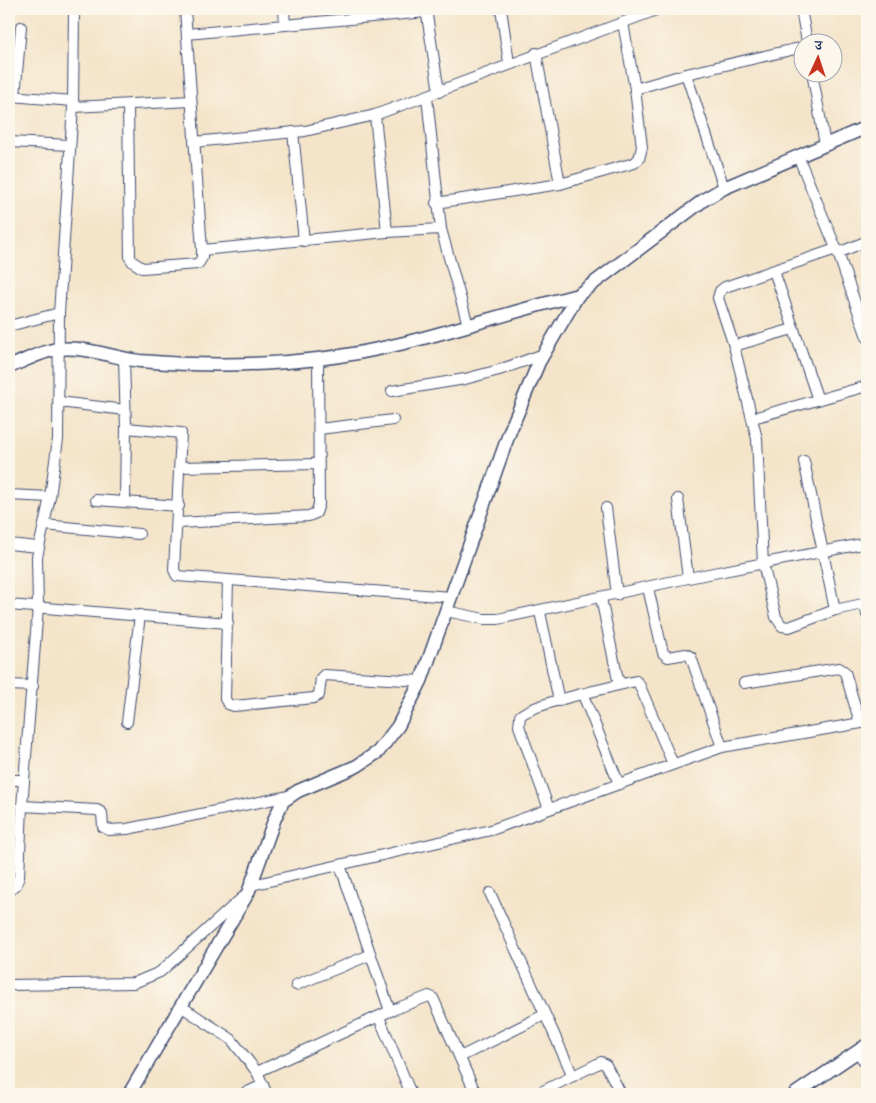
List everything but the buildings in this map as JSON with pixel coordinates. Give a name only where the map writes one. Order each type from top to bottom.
[{"type":"street","points":[[9,891],[16,885],[19,877],[22,806],[38,607],[36,566],[38,547],[50,497],[58,439],[60,313],[73,104],[74,9]]},
{"type":"street","points":[[128,105],[130,258],[142,268],[194,265],[200,262],[202,250],[185,9]]},
{"type":"street","points":[[284,9],[285,25]]},
{"type":"street","points":[[501,9],[509,63]]},
{"type":"street","points":[[194,142],[292,132],[375,115],[427,97],[509,63],[659,9]]},
{"type":"street","points":[[801,9],[805,32]]},
{"type":"street","points":[[187,34],[426,11],[439,92]]},
{"type":"street","points":[[436,203],[560,184],[634,163],[639,159],[642,147],[635,89],[623,23]]},
{"type":"street","points":[[21,27],[12,96],[73,104],[128,105],[191,101]]},
{"type":"street","points":[[635,89],[686,74],[794,49]]},
{"type":"street","points":[[536,54],[560,184]]},
{"type":"street","points":[[686,74],[724,188]]},
{"type":"street","points":[[814,82],[825,144]]},
{"type":"street","points":[[427,97],[436,203],[441,229],[468,325]]},
{"type":"street","points":[[375,115],[387,232]]},
{"type":"street","points":[[22,806],[98,810],[102,814],[103,827],[109,830],[127,829],[289,796],[357,766],[378,752],[398,726],[421,681],[510,431],[544,354],[578,295],[694,207],[724,188],[867,127]]},
{"type":"street","points":[[292,132],[304,241]]},
{"type":"street","points":[[9,142],[70,144]]},
{"type":"street","points":[[798,156],[837,251],[867,337]]},
{"type":"street","points":[[202,250],[387,232],[441,229]]},
{"type":"street","points":[[867,241],[724,287],[720,291],[718,298],[734,346],[753,418],[759,452],[763,564],[776,617],[782,626],[789,627],[835,610],[866,604],[867,615]]},
{"type":"street","points":[[774,271],[818,400]]},
{"type":"street","points":[[9,367],[59,349],[196,365],[318,359],[411,343],[518,310],[578,295]]},
{"type":"street","points":[[9,326],[60,313]]},
{"type":"street","points":[[734,346],[793,329]]},
{"type":"street","points":[[392,391],[465,379],[499,370],[544,354]]},
{"type":"street","points":[[124,358],[126,428],[125,502]]},
{"type":"street","points":[[178,523],[314,516],[318,511],[319,504],[318,359]]},
{"type":"street","points":[[753,418],[867,386]]},
{"type":"street","points":[[59,402],[125,410]]},
{"type":"street","points":[[319,429],[393,420]]},
{"type":"street","points":[[126,428],[181,433],[175,573],[179,577],[451,597]]},
{"type":"street","points":[[804,461],[835,610]]},
{"type":"street","points":[[180,467],[318,464]]},
{"type":"street","points":[[9,495],[50,497]]},
{"type":"street","points":[[678,499],[688,578]]},
{"type":"street","points":[[96,500],[179,506]]},
{"type":"street","points":[[606,508],[617,595]]},
{"type":"street","points":[[44,526],[139,534]]},
{"type":"street","points":[[446,611],[484,620],[498,620],[688,578],[867,543]]},
{"type":"street","points":[[9,544],[38,547]]},
{"type":"street","points":[[228,580],[224,699],[228,704],[234,706],[314,698],[320,693],[321,678],[324,675],[421,681]]},
{"type":"street","points":[[648,588],[663,653],[672,658],[686,654],[691,657],[722,747]]},
{"type":"street","points":[[601,598],[618,680],[623,684]]},
{"type":"street","points":[[9,605],[228,623]]},
{"type":"street","points":[[540,612],[559,701]]},
{"type":"street","points":[[127,722],[140,615]]},
{"type":"street","points":[[9,985],[134,983],[160,972],[250,889],[340,865],[491,830],[722,747],[864,723],[845,672],[839,668],[744,683]]},
{"type":"street","points":[[548,809],[519,721],[523,713],[559,701],[636,681],[640,684],[673,764]]},
{"type":"street","points":[[9,685],[33,686]]},
{"type":"street","points":[[583,695],[619,784]]},
{"type":"street","points":[[9,780],[24,780]]},
{"type":"street","points":[[129,1094],[182,1008],[250,889],[275,818],[284,801],[289,796]]},
{"type":"street","points":[[9,836],[20,838]]},
{"type":"street","points":[[340,865],[390,1011]]},
{"type":"street","points":[[490,893],[573,1076]]},
{"type":"street","points":[[296,985],[370,955]]},
{"type":"street","points":[[257,1072],[390,1011],[426,997],[431,997],[476,1094]]},
{"type":"street","points":[[182,1008],[231,1039],[257,1072],[265,1090],[243,1094]]},
{"type":"street","points":[[460,1057],[544,1015]]},
{"type":"street","points":[[379,1017],[411,1094]]},
{"type":"street","points":[[795,1094],[862,1049],[867,1066]]},
{"type":"street","points":[[537,1094],[601,1062],[610,1071],[621,1094]]}]
